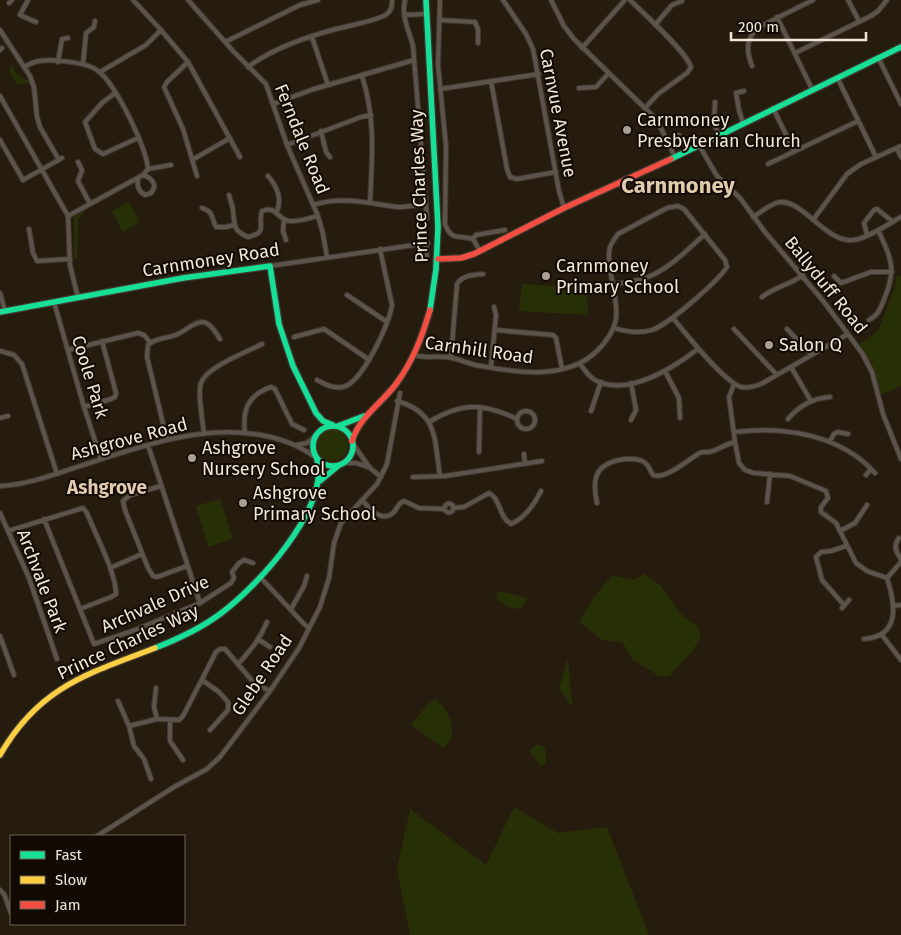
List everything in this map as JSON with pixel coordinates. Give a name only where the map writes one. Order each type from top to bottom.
[{"type":"street","points":[[28,0],[20,15],[36,22]]},
{"type":"street","points":[[133,0],[188,62],[240,157]]},
{"type":"street","name":"Ferndale Road","points":[[188,0],[248,67],[266,84],[287,145],[318,216],[327,257]]},
{"type":"street","points":[[297,0],[300,5]]},
{"type":"street","points":[[225,42],[300,5],[318,0]]},
{"type":"street","points":[[248,67],[261,57],[312,37],[385,15],[392,6],[392,0]]},
{"type":"street","points":[[405,0],[405,23],[413,46],[427,218]]},
{"type":"street","name":"Prince Charles Way","points":[[352,442],[356,428],[397,383],[414,355],[430,315],[434,297],[438,259],[438,227],[426,0]]},
{"type":"street","points":[[440,0],[438,65],[446,146],[445,224],[447,230],[455,236],[473,239]]},
{"type":"street","name":"Carnvue Avenue","points":[[503,0],[530,41],[564,208]]},
{"type":"street","points":[[551,0],[564,26],[582,48],[657,120],[675,157]]},
{"type":"street","points":[[582,48],[625,0]]},
{"type":"street","points":[[630,0],[687,60],[691,67],[687,73],[658,94],[645,108]]},
{"type":"street","points":[[752,66],[749,60],[748,47],[751,35],[760,26],[812,0]]},
{"type":"street","points":[[848,0],[859,21]]},
{"type":"street","points":[[795,53],[878,11],[886,0]]},
{"type":"street","points":[[655,25],[672,5],[682,1]]},
{"type":"street","points":[[404,15],[426,14]]},
{"type":"street","points":[[777,17],[812,89]]},
{"type":"street","points":[[439,20],[474,22],[478,29],[478,43]]},
{"type":"street","points":[[82,64],[86,33],[94,27],[95,21]]},
{"type":"street","points":[[0,30],[24,67],[34,87],[40,127],[61,159],[23,180],[0,140]]},
{"type":"street","points":[[100,72],[146,45],[161,30]]},
{"type":"street","points":[[312,37],[328,85]]},
{"type":"street","points":[[58,62],[62,39],[68,38]]},
{"type":"street","points":[[438,259],[461,258],[480,251],[564,208],[675,157],[901,47]]},
{"type":"street","points":[[878,57],[901,104]]},
{"type":"street","points":[[24,67],[35,62],[48,60],[82,64],[100,72],[115,93],[138,138],[148,169]]},
{"type":"street","points":[[273,104],[328,85],[414,60]]},
{"type":"street","points":[[188,62],[164,87],[183,129],[197,176]]},
{"type":"street","points":[[440,89],[538,74]]},
{"type":"street","points":[[579,88],[596,86],[608,74]]},
{"type":"street","points":[[362,76],[368,92],[373,128],[370,203]]},
{"type":"street","points":[[837,77],[876,157]]},
{"type":"street","points":[[491,81],[510,176],[517,179],[556,172]]},
{"type":"street","points":[[743,123],[736,93],[744,91]]},
{"type":"street","points":[[115,93],[102,103],[85,122],[95,149],[103,154],[138,138]]},
{"type":"street","points":[[0,96],[68,216],[71,272],[78,298]]},
{"type":"street","points":[[715,102],[714,124],[719,135]]},
{"type":"street","points":[[773,108],[794,151]]},
{"type":"street","points":[[287,145],[371,115]]},
{"type":"street","points":[[768,164],[858,121]]},
{"type":"street","points":[[321,132],[326,152],[330,157]]},
{"type":"street","points":[[668,142],[679,135]]},
{"type":"street","points":[[192,160],[230,138]]},
{"type":"street","name":"Ballyduff Road","points":[[699,145],[712,170],[734,192],[802,275],[862,353],[872,372],[883,414],[901,456]]},
{"type":"street","points":[[813,220],[847,174],[854,168],[899,147],[901,157]]},
{"type":"street","points":[[78,162],[82,170],[78,181],[90,204]]},
{"type":"street","points":[[68,216],[144,175],[148,169],[172,165]]},
{"type":"street","points":[[138,178],[139,190],[145,195],[151,193],[154,186],[153,181],[144,175]]},
{"type":"street","points":[[268,176],[274,183],[279,200],[280,206],[276,213]]},
{"type":"street","points":[[229,195],[234,225],[239,232],[248,237],[260,232],[262,227],[260,217],[262,210],[273,210],[289,221],[318,216]]},
{"type":"street","points":[[313,205],[338,199],[401,207],[426,204]]},
{"type":"street","points":[[754,217],[777,202],[790,203],[841,240],[854,240],[878,230],[901,217]]},
{"type":"street","points":[[678,206],[684,209],[705,234],[725,260],[727,267],[724,272],[673,318],[653,330],[637,333],[614,328],[616,320],[614,284],[609,258],[610,248],[618,234],[666,208],[678,206]]},
{"type":"street","points":[[202,208],[208,210],[216,227],[234,225]]},
{"type":"street","points":[[867,235],[864,223],[874,210],[877,209],[882,212],[893,222]]},
{"type":"street","points":[[284,219],[283,231],[286,240]]},
{"type":"street","points":[[30,229],[33,253],[37,261],[70,259]]},
{"type":"street","points":[[473,239],[474,236],[480,234],[505,230]]},
{"type":"street","points":[[870,320],[876,317],[881,307],[891,283],[892,272],[889,253],[878,230]]},
{"type":"street","points":[[614,284],[648,277],[661,270],[680,257],[705,234]]},
{"type":"street","points":[[473,239],[480,251]]},
{"type":"street","name":"Carnmoney Road","points":[[2,311],[183,278],[427,243],[427,259]]},
{"type":"street","points":[[317,380],[336,388],[347,386],[357,377],[376,347],[391,312],[391,296],[380,250]]},
{"type":"street","points":[[270,266],[275,302],[284,342],[293,366],[316,413],[318,423],[312,446],[317,458],[331,466],[343,463],[356,463],[370,468]]},
{"type":"street","points":[[834,276],[841,283],[871,272],[892,272]]},
{"type":"street","points":[[451,357],[457,284],[459,280],[470,275],[483,274]]},
{"type":"street","points":[[762,298],[772,290],[791,283],[802,275]]},
{"type":"street","points":[[0,294],[2,311]]},
{"type":"street","points":[[347,295],[388,322]]},
{"type":"street","name":"Coole Park","points":[[54,302],[101,459]]},
{"type":"street","points":[[491,367],[496,315],[494,307]]},
{"type":"street","points":[[673,318],[698,349],[734,384],[742,387],[752,387],[777,375],[848,334]]},
{"type":"street","points":[[166,440],[147,357],[146,350],[150,342],[180,334],[199,322],[205,322],[220,339]]},
{"type":"street","name":"Carnhill Road","points":[[414,355],[451,357],[481,366],[509,371],[536,372],[562,369],[580,364],[605,343],[614,328]]},
{"type":"street","points":[[294,337],[324,329],[368,359]]},
{"type":"street","points":[[734,329],[777,375]]},
{"type":"street","points":[[787,329],[812,355]]},
{"type":"street","points":[[495,330],[553,334],[558,346],[562,369]]},
{"type":"street","points":[[68,350],[138,333],[144,335],[150,342]]},
{"type":"street","points":[[84,407],[110,400],[116,393],[102,341]]},
{"type":"street","points":[[204,434],[200,388],[204,377],[213,369],[262,344]]},
{"type":"street","points":[[580,364],[589,376],[601,382],[631,383],[653,377],[665,371],[698,349]]},
{"type":"street","points":[[0,350],[14,355],[22,364],[57,474]]},
{"type":"street","points":[[790,367],[811,401]]},
{"type":"street","points":[[665,371],[679,398],[680,418]]},
{"type":"street","points":[[591,411],[601,382]]},
{"type":"street","points":[[631,383],[636,410],[631,420]]},
{"type":"street","points":[[734,384],[729,397],[738,459],[745,470],[754,473],[790,476],[826,491],[828,495],[821,507],[821,512],[833,520],[852,558],[862,568],[887,578]]},
{"type":"street","points":[[245,433],[245,412],[249,403],[254,397],[271,387],[275,389],[292,424],[304,430]]},
{"type":"street","points":[[316,413],[323,421],[347,432],[370,468],[381,477],[387,464],[400,393]]},
{"type":"street","points":[[788,419],[794,412],[811,401],[830,397]]},
{"type":"street","points":[[398,401],[411,405],[429,422],[433,430],[440,476]]},
{"type":"street","points":[[429,422],[457,409],[480,407],[489,407],[517,419],[520,427],[525,429],[533,426],[535,421],[533,415],[525,412],[520,414],[517,419]]},
{"type":"street","points":[[479,452],[480,407]]},
{"type":"street","points":[[0,411],[1,417],[8,416]]},
{"type":"street","name":"Prince Charles Way","points":[[335,426],[356,420],[370,412]]},
{"type":"street","points":[[295,444],[303,444],[323,428],[335,426]]},
{"type":"street","points":[[734,432],[759,431],[803,434],[830,441],[852,453],[875,473]]},
{"type":"street","points":[[830,441],[834,434],[838,432],[848,434]]},
{"type":"street","name":"Ashgrove Road","points":[[0,486],[28,482],[57,474],[166,440],[204,434],[245,433],[267,436],[295,444],[317,458]]},
{"type":"street","points":[[343,463],[352,452],[352,442]]},
{"type":"street","points":[[597,503],[595,495],[596,478],[599,470],[607,464],[638,459],[646,463],[653,475],[660,476],[692,459],[699,453],[712,451],[725,444],[735,442]]},
{"type":"street","points":[[148,445],[200,602]]},
{"type":"street","points":[[524,454],[525,464]]},
{"type":"street","name":"Prince Charles Way","points":[[0,755],[32,712],[68,683],[86,674],[181,637],[234,604],[284,552],[306,514],[318,484],[321,470],[317,458]]},
{"type":"street","points":[[413,477],[440,476],[542,461]]},
{"type":"street","name":"Prince Charles Way","points":[[318,484],[328,473],[343,463]]},
{"type":"street","points":[[866,475],[871,469]]},
{"type":"street","points":[[767,502],[770,474]]},
{"type":"street","name":"Glebe Road","points":[[99,835],[174,787],[208,768],[220,757],[270,691],[299,648],[326,592],[337,531],[345,517],[377,484],[381,477]]},
{"type":"street","points":[[161,486],[130,495],[123,501],[125,510],[142,554],[153,576],[157,577],[187,566]]},
{"type":"street","points":[[362,500],[372,511],[379,515],[386,516],[393,513],[400,503],[404,501],[419,508],[444,509],[449,513],[453,508],[464,507],[489,492],[496,498],[498,508],[506,522],[511,524],[518,521],[534,504],[541,492]]},
{"type":"street","points":[[840,531],[854,523],[867,505]]},
{"type":"street","points":[[8,531],[82,508],[87,512],[110,568],[116,587],[116,594],[80,609]]},
{"type":"street","name":"Archvale Park","points":[[0,513],[29,578],[57,659]]},
{"type":"street","name":"Archvale Drive","points":[[44,519],[94,644],[134,630],[200,602],[231,583],[234,578],[232,572],[239,563],[244,560],[253,563]]},
{"type":"street","points":[[887,578],[901,561],[895,549],[899,538]]},
{"type":"street","points":[[846,546],[821,552],[816,557],[822,580],[843,606],[849,600]]},
{"type":"street","points":[[110,568],[142,554]]},
{"type":"street","points":[[291,608],[304,586],[307,576]]},
{"type":"street","points":[[261,578],[309,628]]},
{"type":"street","points":[[864,639],[882,634],[892,621],[893,606],[887,578]]},
{"type":"street","points":[[893,606],[901,605]]},
{"type":"street","points":[[238,664],[250,652],[267,622]]},
{"type":"street","points":[[882,634],[901,660]]},
{"type":"street","points":[[0,636],[14,675]]},
{"type":"street","points":[[258,639],[270,647]]},
{"type":"street","points":[[129,726],[157,719],[179,720],[183,716],[216,652],[220,649],[225,649],[254,683],[270,691]]},
{"type":"street","points":[[202,680],[219,692],[228,702],[228,710],[210,730]]},
{"type":"street","points":[[156,688],[154,707],[157,719]]},
{"type":"street","points":[[118,701],[129,726],[134,746],[144,759],[151,779]]},
{"type":"street","points":[[170,721],[170,741],[183,760]]},
{"type":"street","points":[[0,890],[4,894],[10,910]]},
{"type":"green space","points":[[13,64],[16,73],[29,81],[29,83],[17,84],[9,69]]},
{"type":"green space","points":[[129,202],[140,222],[123,232],[112,211]]},
{"type":"green space","points":[[85,210],[78,220],[77,258],[74,258],[74,217]]},
{"type":"green space","points":[[897,275],[901,276],[901,386],[880,395],[873,369],[860,344],[878,331],[896,284]]},
{"type":"green space","points":[[522,284],[568,287],[569,285],[587,290],[588,315],[519,311]]},
{"type":"green space","points":[[332,429],[338,430],[343,434],[347,439],[347,451],[343,456],[338,460],[332,461],[326,460],[321,456],[317,451],[316,445],[317,439],[321,434],[326,430]]},
{"type":"green space","points":[[220,499],[233,539],[208,547],[196,506]]},
{"type":"green space","points":[[644,574],[661,586],[681,614],[697,626],[701,638],[669,676],[659,676],[633,660],[622,642],[602,640],[579,622],[593,598],[612,575],[634,580]]},
{"type":"green space","points":[[498,591],[528,598],[521,608],[511,609],[496,599]]},
{"type":"green space","points":[[568,658],[572,707],[559,689]]},
{"type":"green space","points":[[435,699],[447,712],[451,727],[452,739],[443,748],[411,725],[426,706]]},
{"type":"green space","points":[[537,744],[545,747],[546,763],[541,766],[530,752]]},
{"type":"green space","points":[[514,807],[558,833],[607,827],[649,935],[410,935],[397,869],[410,809],[486,865]]},
{"type":"traffic: fast","points":[[426,0],[438,227],[436,269],[430,310]]},
{"type":"traffic: fast","points":[[671,159],[901,47]]},
{"type":"traffic: fast","points":[[0,312],[183,278],[270,266],[279,324],[293,366],[316,413],[323,421],[333,425]]},
{"type":"traffic: fast","points":[[338,426],[364,416]]},
{"type":"traffic: fast","points":[[337,426],[344,429],[350,435],[353,446],[352,454],[344,463],[337,466],[329,466],[322,463],[314,454],[313,442],[316,435],[325,427],[337,426]]},
{"type":"traffic: fast","points":[[155,648],[189,633],[220,614],[253,585],[270,566],[302,522],[313,500],[318,479],[317,459]]},
{"type":"traffic: fast","points":[[320,481],[338,466]]},
{"type":"traffic: slow","points":[[0,755],[15,732],[31,713],[48,698],[86,675],[155,648]]},
{"type":"traffic: jam","points":[[438,259],[461,258],[474,254],[564,208],[671,159]]},
{"type":"traffic: jam","points":[[352,441],[365,417],[396,384],[407,367],[420,339],[430,310]]},
{"type":"place","name":"Carnmoney Presbyterian Church","points":[[627,130]]},
{"type":"place","name":"Carnmoney Primary School","points":[[546,276]]},
{"type":"place","name":"Salon Q","points":[[769,345]]},
{"type":"place","name":"Ashgrove Nursery School","points":[[192,458]]},
{"type":"place","name":"Ashgrove Primary School","points":[[243,503]]},
{"type":"district","name":"Carnmoney","points":[[678,185]]},
{"type":"district","name":"Ashgrove","points":[[107,487]]}]
